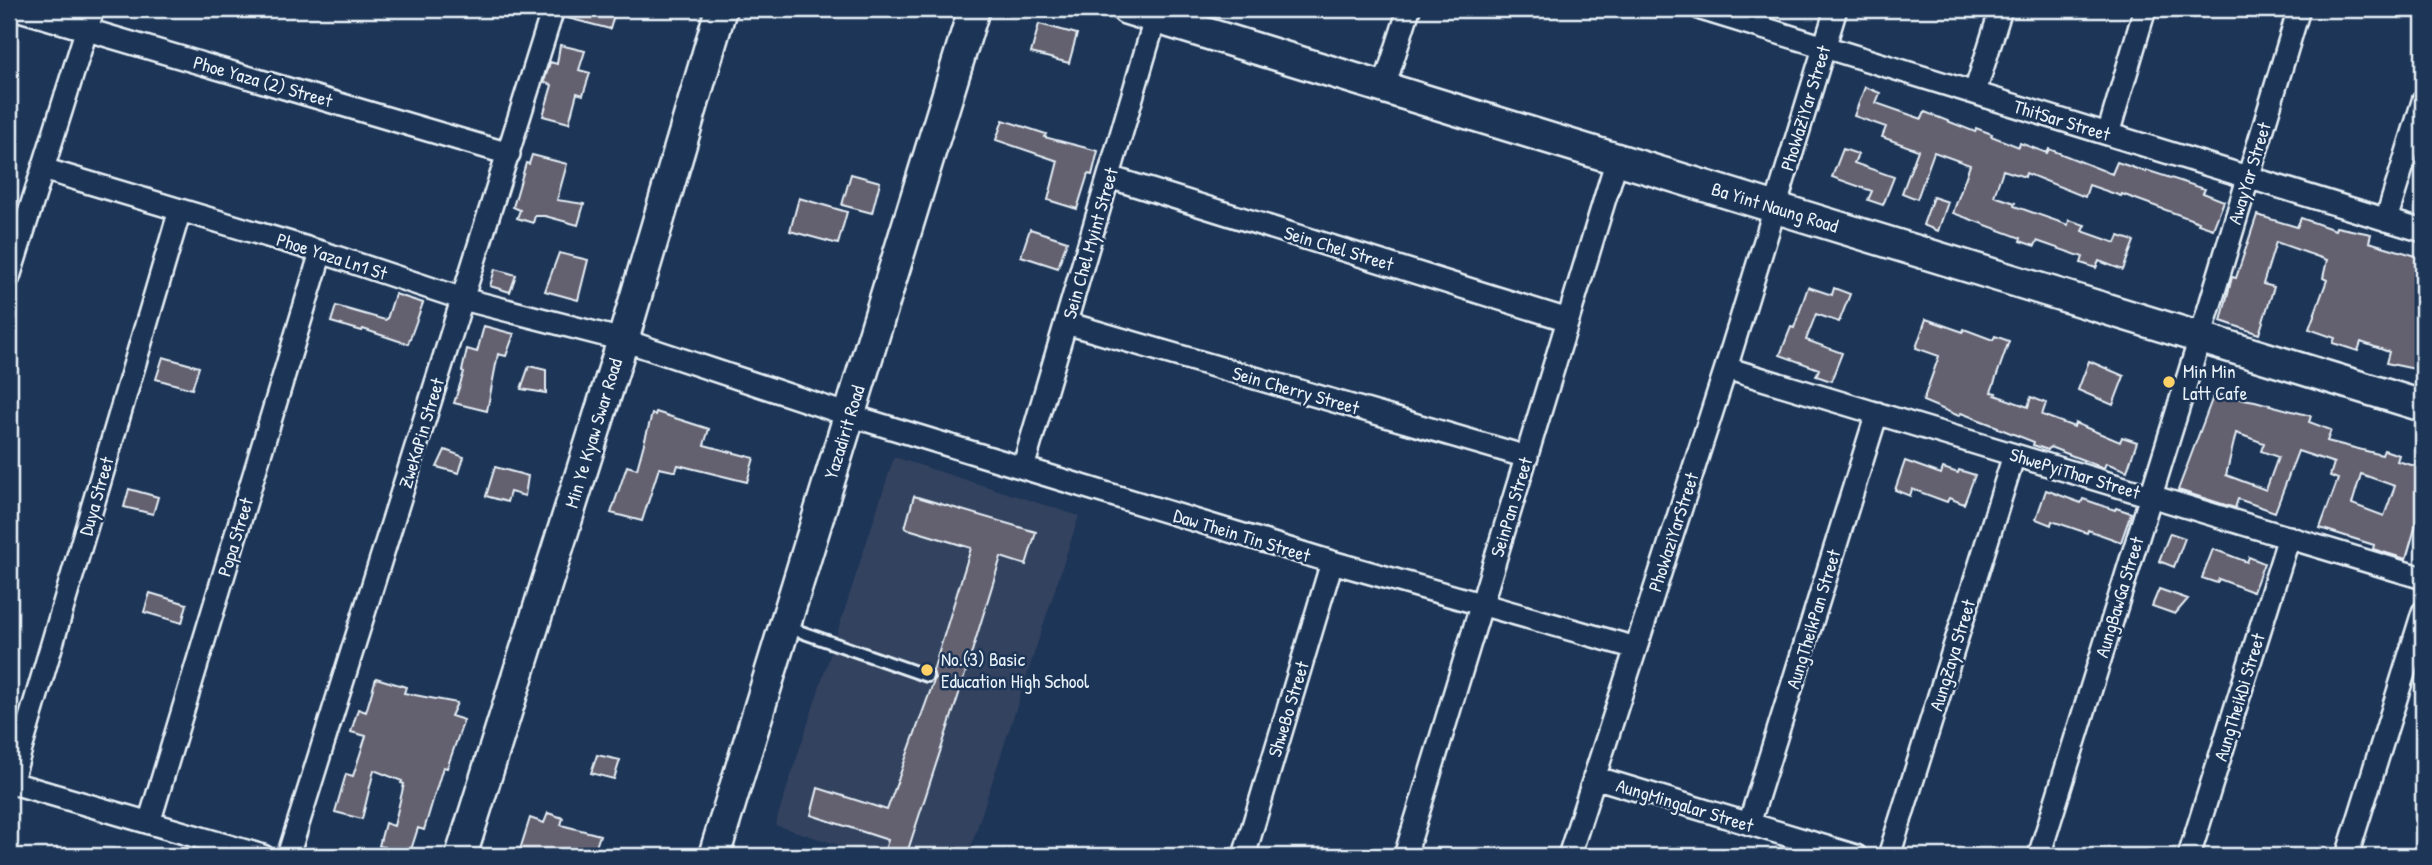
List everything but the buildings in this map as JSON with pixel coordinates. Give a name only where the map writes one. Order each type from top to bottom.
[{"type":"street","name":"Phoe Yaza (2) Street","points":[[16,9],[89,19],[509,154]]},
{"type":"street","name":"ZweKaPin Street","points":[[288,856],[553,9]]},
{"type":"street","name":"Min Ye Kyaw Swar Road","points":[[461,856],[623,340],[721,9]]},
{"type":"street","name":"Yazadirit Road","points":[[714,856],[974,9]]},
{"type":"street","name":"Ba Yint Naung Road","points":[[1127,9],[1157,13],[1384,87],[2423,406]]},
{"type":"street","points":[[1384,87],[1409,9]]},
{"type":"street","name":"ThitSar Street","points":[[1701,9],[2423,231]]},
{"type":"street","name":"PhoWaZiYar Street","points":[[1775,207],[1836,9]]},
{"type":"street","points":[[1975,92],[2001,9]]},
{"type":"street","points":[[2108,134],[2145,9]]},
{"type":"street","name":"AwayYar Street","points":[[2200,338],[2299,9]]},
{"type":"street","name":"Sein Chel Myint Street","points":[[1023,468],[1157,13]]},
{"type":"street","points":[[9,276],[89,19]]},
{"type":"street","points":[[2386,219],[2423,101]]},
{"type":"street","name":"SeinPan Street","points":[[1405,856],[1618,159]]},
{"type":"street","name":"Phoe Yaza Ln1 St","points":[[43,169],[321,252],[463,299],[623,340],[849,415]]},
{"type":"street","name":"Sein Chel Street","points":[[1109,177],[1568,320]]},
{"type":"street","name":"PhoWaziYarStreet","points":[[1569,856],[1775,207]]},
{"type":"street","name":"Duya Street","points":[[10,782],[180,210]]},
{"type":"street","name":"Popa Street","points":[[149,823],[321,252]]},
{"type":"street","name":"Sein Cherry Street","points":[[1066,323],[1527,457]]},
{"type":"street","name":"AungBawGa Street","points":[[2039,856],[2200,338]]},
{"type":"street","name":"ShwePyiThar Street","points":[[1726,368],[2423,578]]},
{"type":"street","name":"AungTheikPan Street","points":[[1749,824],[1877,413]]},
{"type":"street","name":"Daw Thein Tin Street","points":[[849,415],[1332,562],[1636,648]]},
{"type":"street","name":"AungZaya Street","points":[[1889,856],[2014,455]]},
{"type":"street","name":"AungTheikDi Street","points":[[2189,856],[2289,537]]},
{"type":"street","name":"ShweBo Street","points":[[1244,856],[1332,562]]},
{"type":"street","points":[[2347,856],[2423,612]]},
{"type":"street","name":"AungMingalar Street","points":[[1594,778],[1856,856]]},
{"type":"street","points":[[10,782],[263,856]]},
{"type":"lane","points":[[785,626],[927,676]]},
{"type":"shaded area","name":"No.(3) Basic Education High School","points":[[894,457],[1079,516],[968,856],[873,856],[775,825]]},
{"type":"place","name":"Min Min Latt Cafe","points":[[2169,382]]},
{"type":"place","name":"No.(3) Basic Education High School","points":[[927,670]]}]
